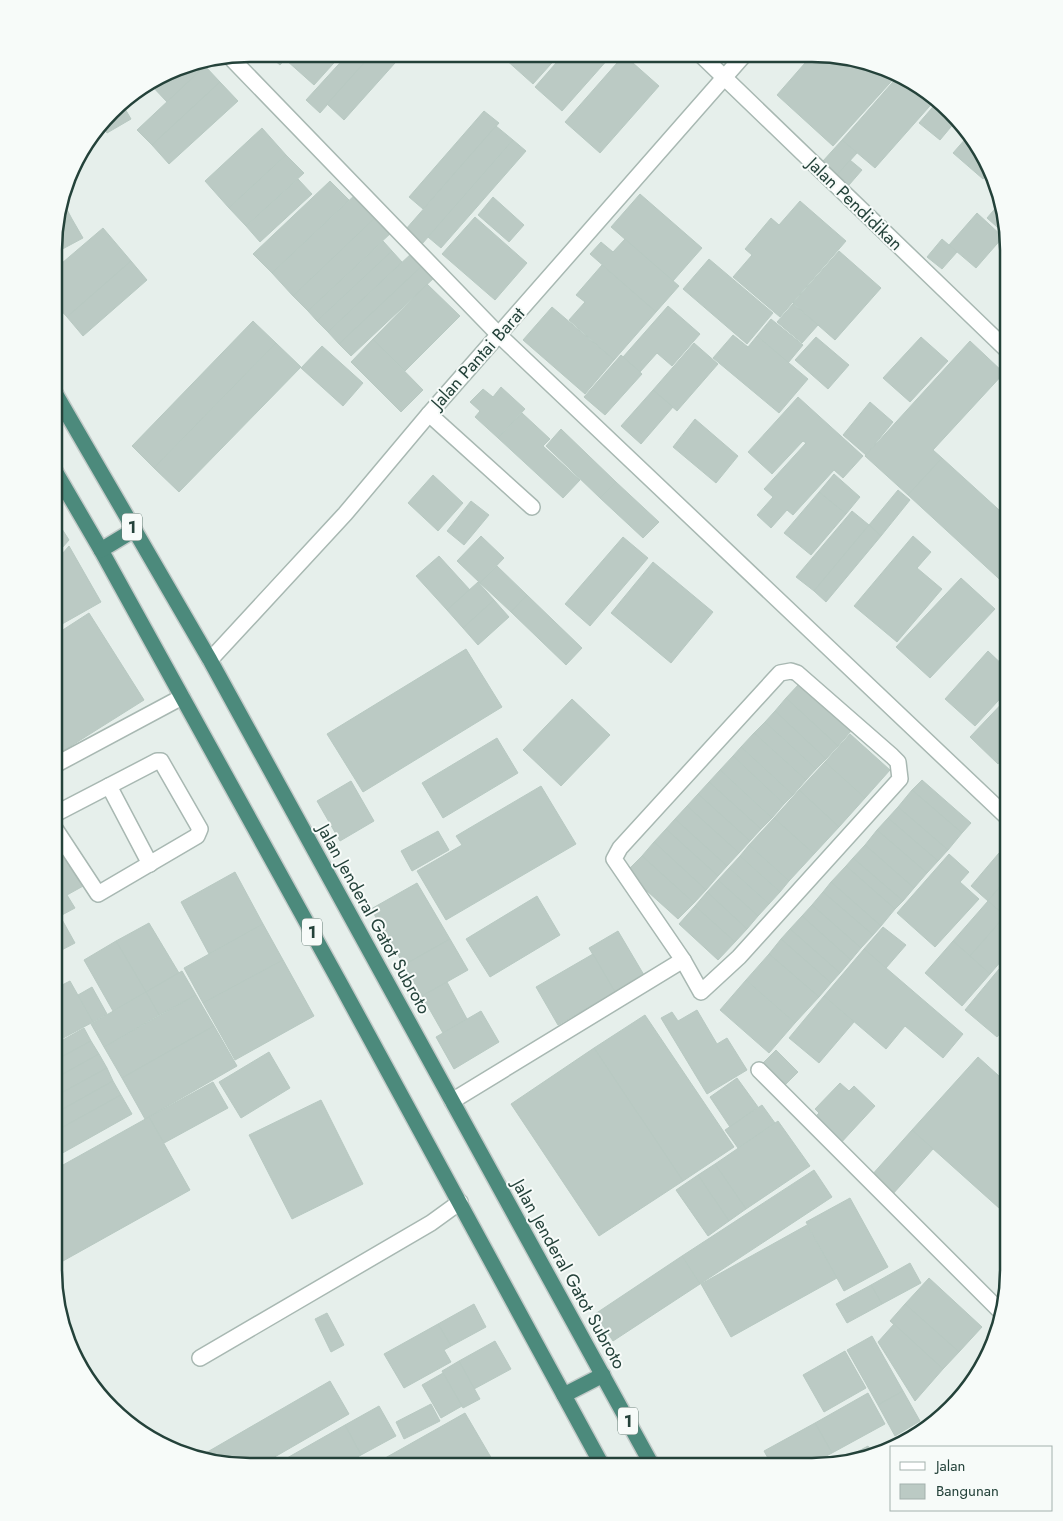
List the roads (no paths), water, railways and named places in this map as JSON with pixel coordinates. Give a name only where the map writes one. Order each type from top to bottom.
[{"type":"highway","name":"Jalan Jenderal Gatot Subroto","points":[[62,405],[210,660],[648,1458]]},
{"type":"highway","name":"1","points":[[62,483],[182,697],[599,1458]]},
{"type":"highway","points":[[101,550],[134,530]]},
{"type":"highway","points":[[564,1395],[603,1375]]},
{"type":"street","name":"Jalan Pendidikan","points":[[708,62],[1000,343]]},
{"type":"street","name":"Jalan Pantai Barat","points":[[210,660],[344,514],[429,414],[738,62]]},
{"type":"street","points":[[236,63],[499,335],[1000,810]]},
{"type":"street","points":[[429,414],[532,507]]},
{"type":"street","points":[[780,673],[797,673],[898,762],[900,779],[739,957],[702,992],[683,960],[618,867],[614,859],[616,853],[780,673]]},
{"type":"street","points":[[62,761],[182,697]]},
{"type":"street","points":[[62,810],[157,761],[161,761],[200,829],[197,836],[98,894],[62,839]]},
{"type":"street","points":[[108,786],[150,864]]},
{"type":"street","points":[[452,1101],[683,960]]},
{"type":"street","points":[[759,1070],[997,1308]]},
{"type":"street","points":[[200,1358],[431,1223],[460,1202]]}]
